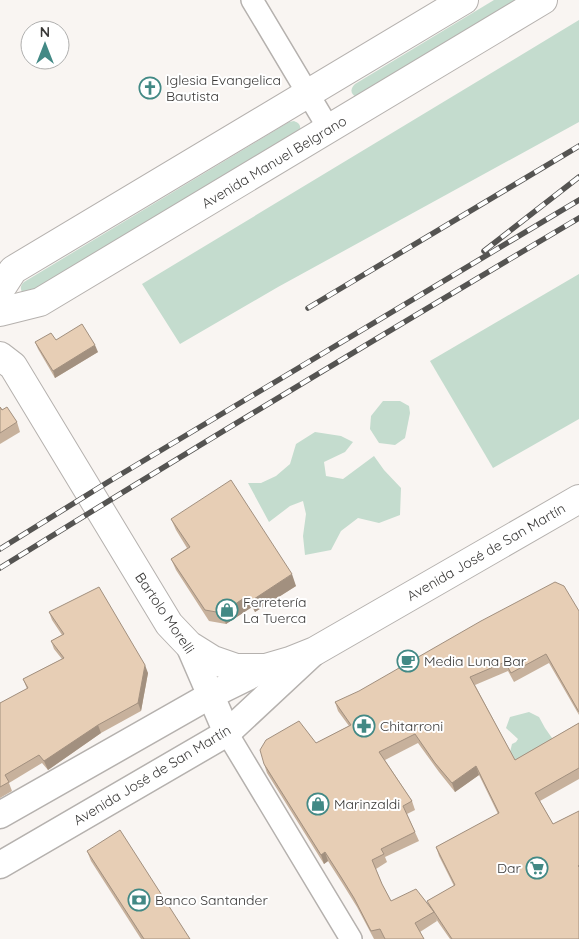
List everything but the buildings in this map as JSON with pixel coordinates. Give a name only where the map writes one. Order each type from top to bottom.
[{"type":"main road","points":[[0,290],[13,270],[464,0]]},
{"type":"main road","name":"Avenida Manuel Belgrano","points":[[0,312],[40,302],[543,0]]},
{"type":"main road","name":"Bartolo Morelli","points":[[4,355],[169,624],[189,645]]},
{"type":"main road","name":"Avenida José de San Martín","points":[[266,668],[316,651],[579,498]]},
{"type":"main road","points":[[189,645],[213,660],[236,668],[266,668]]},
{"type":"street","points":[[252,0],[329,129]]},
{"type":"street","name":"Bartolo Morelli","points":[[189,645],[227,733],[351,939]]},
{"type":"street","name":"Avenida José de San Martín","points":[[0,865],[227,733],[316,651]]},
{"type":"street","name":"Avenida José de San Martín","points":[[0,815],[211,695],[266,668]]},
{"type":"green space","points":[[494,0],[523,0],[358,98],[352,94],[351,90],[355,84]]},
{"type":"green space","points":[[579,20],[579,122],[278,287],[180,344],[142,284]]},
{"type":"green space","points":[[294,121],[299,124],[300,131],[32,295],[23,294],[21,291],[24,282],[289,122]]},
{"type":"green space","points":[[579,274],[579,419],[493,468],[430,361]]},
{"type":"green space","points":[[383,401],[400,401],[409,406],[410,413],[405,438],[395,445],[379,443],[370,429],[371,416]]},
{"type":"green space","points":[[315,432],[341,436],[353,442],[345,452],[324,462],[326,476],[343,479],[374,456],[401,488],[400,515],[379,523],[358,518],[341,531],[331,550],[305,555],[303,536],[306,514],[303,501],[290,506],[269,522],[248,483],[261,483],[276,476],[290,464],[296,444]]},
{"type":"green space","points":[[529,712],[539,717],[552,738],[553,749],[518,769],[510,752],[512,744],[518,739],[506,728],[510,717]]},
{"type":"railway","points":[[308,308],[579,146]]},
{"type":"railway","points":[[484,251],[579,177]]},
{"type":"railway","points":[[0,549],[108,482],[579,200]]},
{"type":"railway","points":[[0,568],[144,479],[579,218]]},
{"type":"place","name":"Iglesia Evangelica Bautista","points":[[150,88]]},
{"type":"place","name":"Ferretería La Tuerca","points":[[227,610]]},
{"type":"place","name":"Media Luna Bar","points":[[408,661]]},
{"type":"place","name":"Chitarroni","points":[[364,726]]},
{"type":"place","name":"Marinzaldi","points":[[318,804]]},
{"type":"place","name":"Dar","points":[[537,868]]},
{"type":"place","name":"Banco Santander","points":[[139,900]]}]
